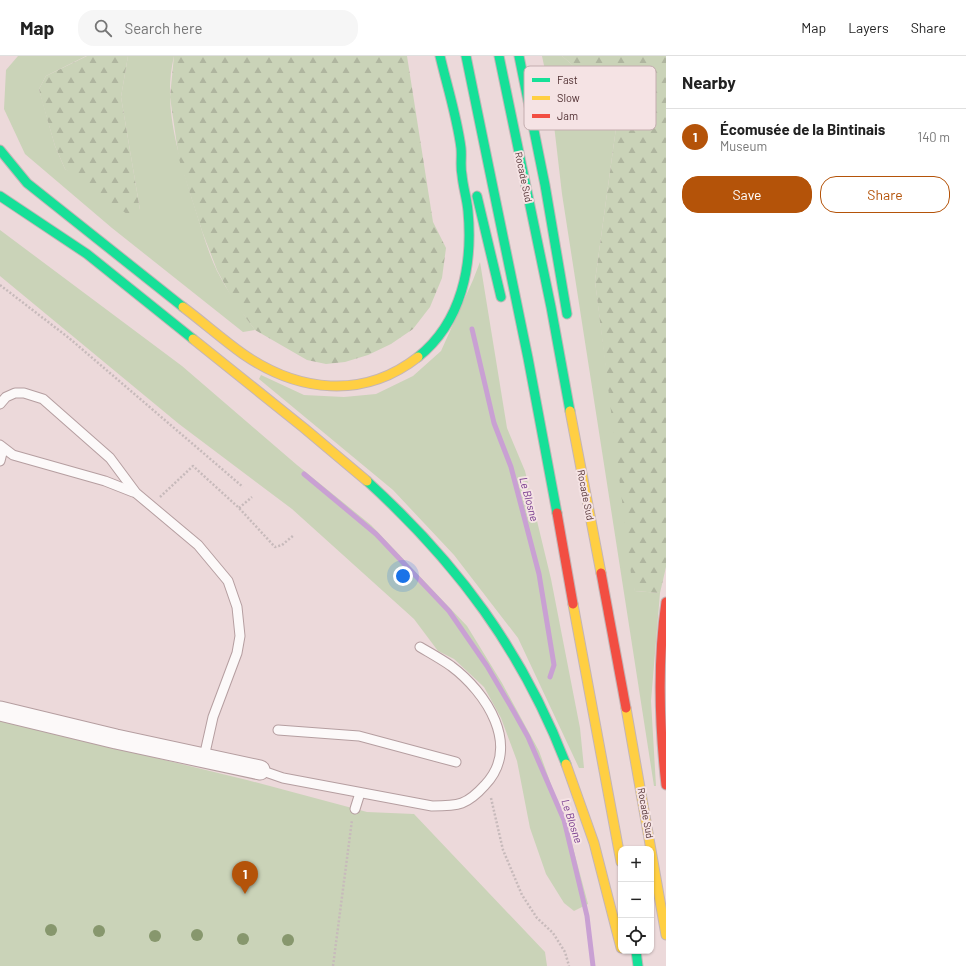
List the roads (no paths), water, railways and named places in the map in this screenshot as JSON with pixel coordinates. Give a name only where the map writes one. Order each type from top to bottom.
[{"type":"highway","points":[[0,150],[27,182],[51,203],[243,354],[257,363],[294,380],[311,384],[342,387],[375,382],[406,366],[432,344],[444,330],[461,301],[464,286],[468,265],[469,240],[467,200],[461,169],[461,148],[440,56]]},
{"type":"highway","points":[[466,56],[528,358],[618,846]]},
{"type":"highway","name":"Rocade Sud","points":[[499,56],[561,360],[634,750],[666,935]]},
{"type":"highway","points":[[519,56],[524,81]]},
{"type":"highway","points":[[534,130],[567,313],[561,360]]},
{"type":"highway","points":[[461,148],[471,168]]},
{"type":"highway","points":[[474,183],[502,304]]},
{"type":"highway","points":[[0,196],[26,212],[83,252],[257,390],[346,463],[385,498],[434,546],[464,584],[522,669],[551,728],[589,825],[618,937]]},
{"type":"highway","points":[[517,347],[528,358]]},
{"type":"highway","points":[[666,602],[660,652],[659,701],[666,785]]},
{"type":"highway","points":[[636,954],[638,966]]},
{"type":"street","points":[[0,711],[116,739],[260,770]]},
{"type":"lane","points":[[0,404],[6,397],[24,392],[43,399],[110,458],[123,478],[136,493],[198,545],[228,581],[237,607],[240,636],[237,653],[213,717],[204,757]]},
{"type":"lane","points":[[0,462],[2,447],[13,455],[105,481],[136,493]]},
{"type":"lane","points":[[260,770],[283,778],[318,783],[360,793],[432,806],[455,806],[474,797],[489,781],[499,764],[501,745],[498,728],[482,697],[451,666],[420,647]]},
{"type":"lane","points":[[278,730],[360,736],[456,762]]},
{"type":"lane","points":[[355,809],[360,793]]},
{"type":"waterway","name":"Le Blosne","points":[[472,329],[494,423],[511,467],[539,574],[554,665],[550,677]]},
{"type":"waterway","name":"Le Blosne","points":[[304,474],[376,534],[449,611],[487,666],[528,737],[564,820],[587,916],[593,966]]},
{"type":"place","name":"Écomusée de la Bintinais","points":[[245,894]]}]
